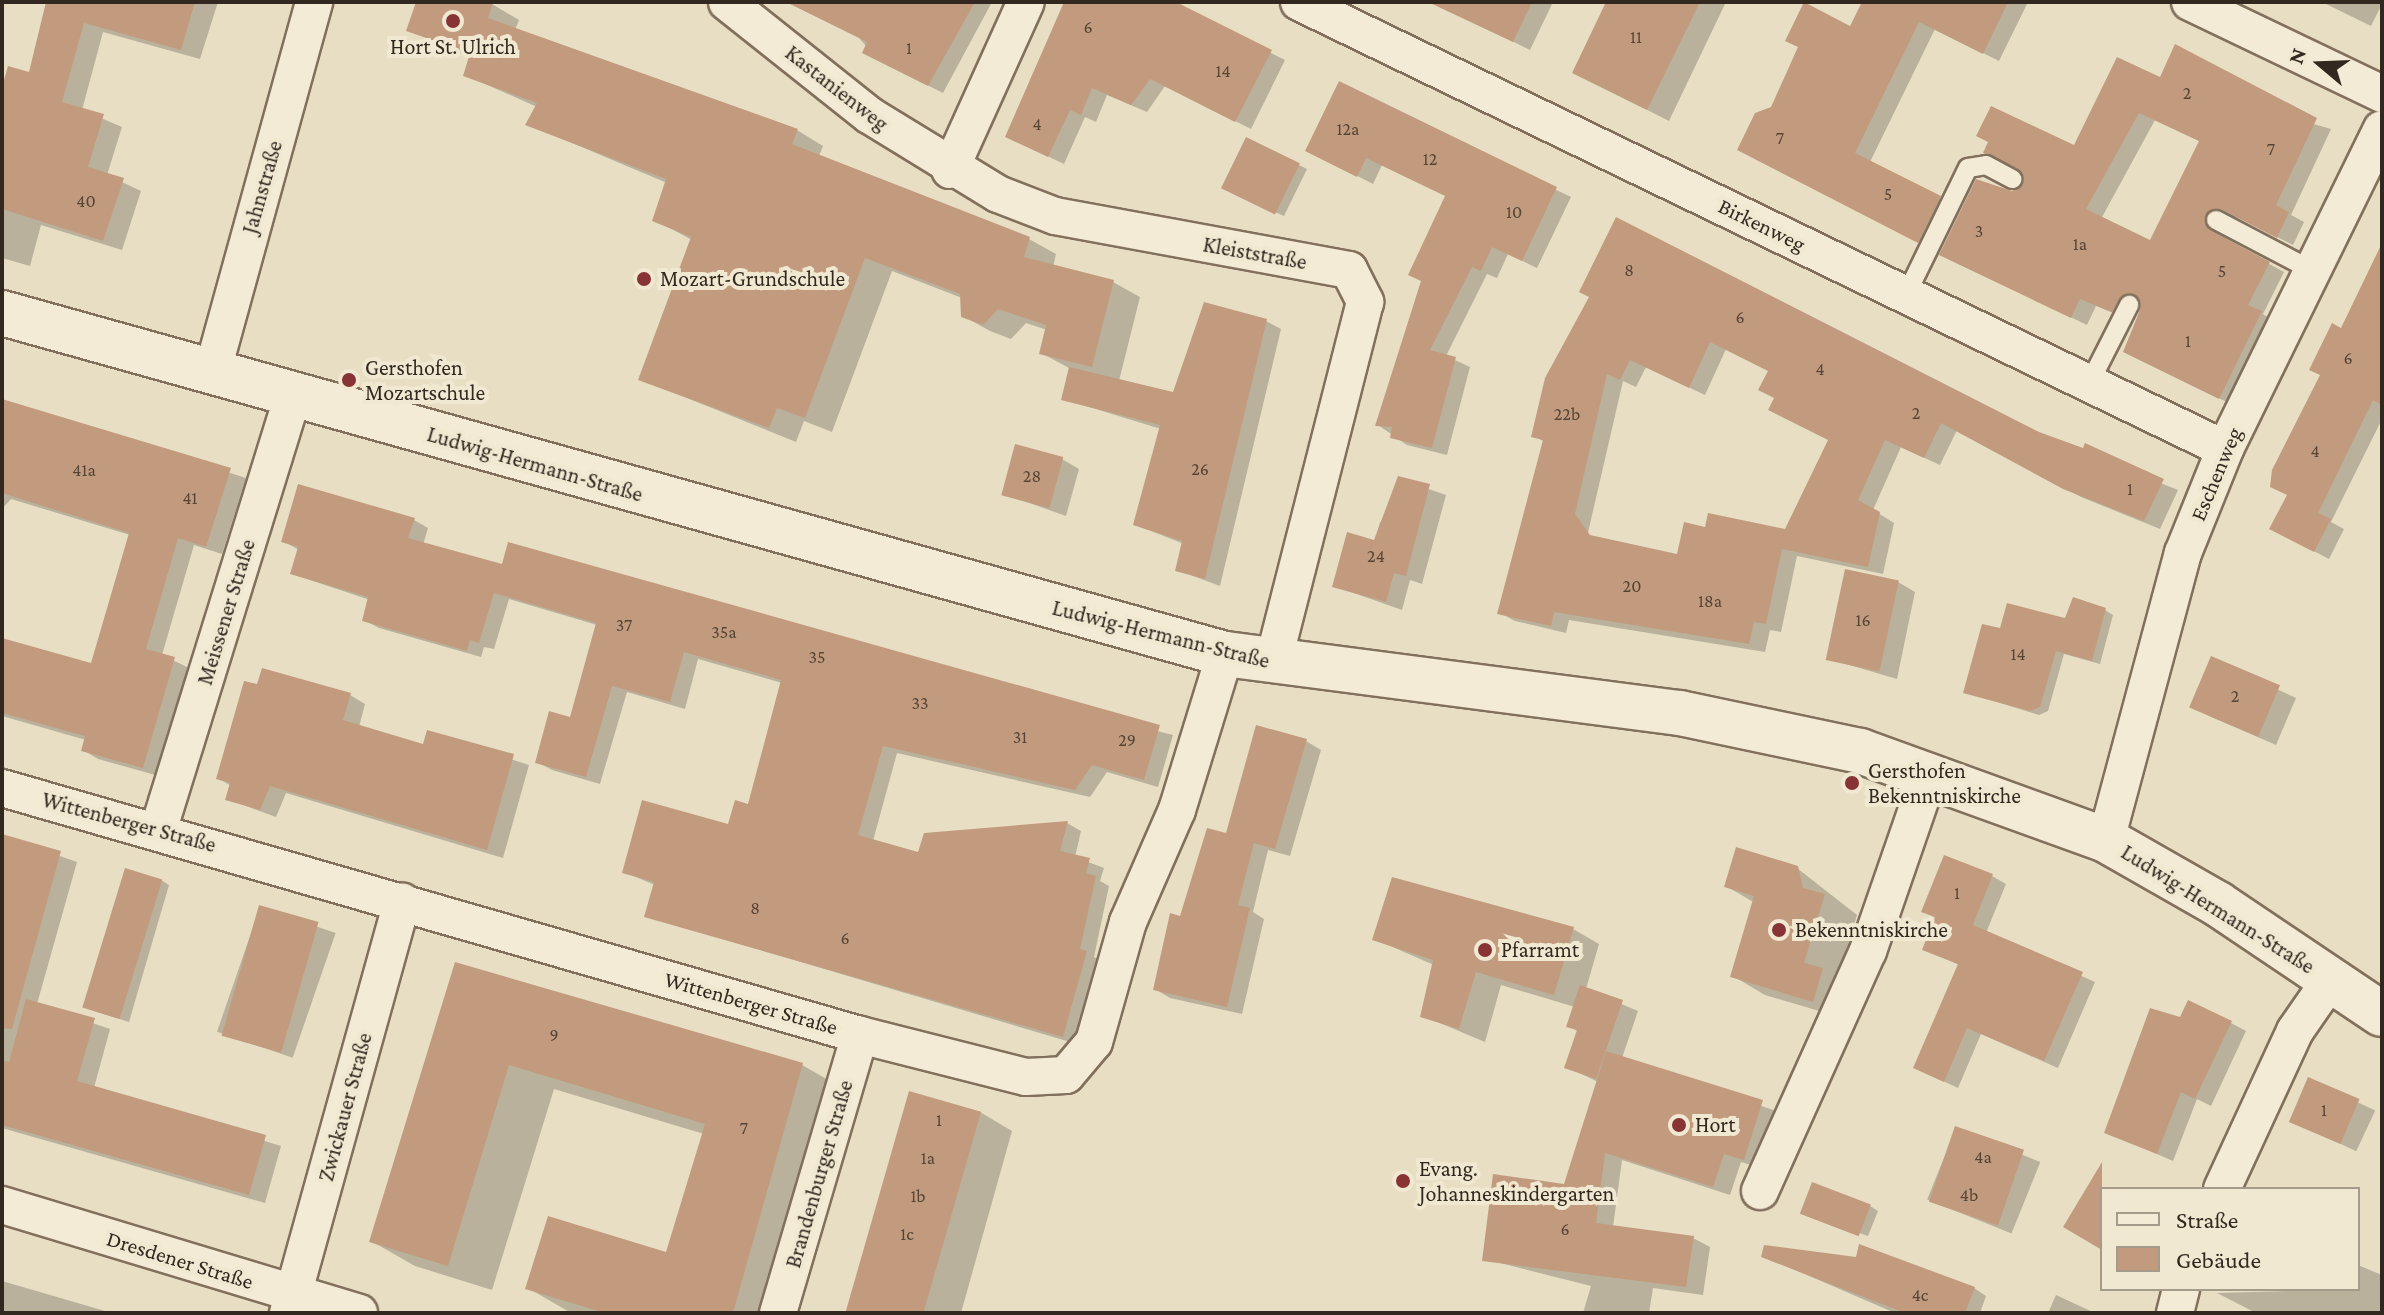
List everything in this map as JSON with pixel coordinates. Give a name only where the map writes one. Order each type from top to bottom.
[{"type":"street","name":"Jahnstraße","points":[[212,373],[314,2]]},
{"type":"street","name":"Kastanienweg","points":[[727,2],[950,170]]},
{"type":"street","points":[[950,170],[1026,2]]},
{"type":"street","name":"Birkenweg","points":[[1299,2],[2225,449]]},
{"type":"street","points":[[2190,2],[2382,94]]},
{"type":"street","name":"Eschenweg","points":[[2106,840],[2183,553],[2225,449],[2382,129]]},
{"type":"street","name":"Kleiststraße","points":[[950,170],[1055,216],[1349,270],[1365,302],[1273,662]]},
{"type":"street","name":"Ludwig-Hermann-Straße","points":[[2,313],[1225,654],[1680,713],[1930,772],[2106,840],[2331,979],[2382,1014]]},
{"type":"street","name":"Meissener Straße","points":[[159,828],[293,395]]},
{"type":"street","name":"Wittenberger Straße","points":[[2,788],[159,828],[860,1035],[1026,1077],[1066,1075],[1094,1042],[1128,922],[1177,810],[1225,654]]},
{"type":"street","points":[[1760,1191],[1868,951],[1930,772]]},
{"type":"street","name":"Zwickauer Straße","points":[[291,1304],[402,901]]},
{"type":"street","points":[[2223,1187],[2295,1031],[2331,979]]},
{"type":"street","name":"Brandenburger Straße","points":[[778,1313],[860,1035]]},
{"type":"street","name":"Dresdener Straße","points":[[2,1205],[291,1304],[359,1313]]},
{"type":"street","points":[[2175,1313],[2180,1291]]},
{"type":"lane","points":[[1906,295],[1968,168],[1986,165],[2012,179]]},
{"type":"lane","points":[[2216,220],[2313,271]]},
{"type":"lane","points":[[2089,384],[2129,305]]},
{"type":"building","points":[[46,2],[195,2],[181,50],[84,23],[62,102],[104,114],[88,167],[124,178],[103,241],[2,209],[2,87],[8,66],[29,72]]},
{"type":"building","points":[[416,2],[493,2],[488,18],[798,129],[792,144],[1030,237],[1024,257],[1114,280],[1092,367],[1039,354],[1046,325],[998,309],[983,325],[961,317],[960,294],[865,258],[805,418],[777,408],[769,428],[638,380],[691,237],[652,221],[666,179],[525,125],[537,103],[463,76],[470,53],[406,31]]},
{"type":"building","points":[[786,2],[975,2],[928,86],[862,53],[867,42]]},
{"type":"building","points":[[1064,2],[1176,2],[1272,50],[1235,122],[1150,79],[1131,105],[1092,88],[1081,115],[1070,110],[1048,157],[1005,137]]},
{"type":"building","points":[[1428,2],[1532,2],[1513,42]]},
{"type":"building","points":[[1606,2],[1700,2],[1647,110],[1572,73]]},
{"type":"building","points":[[1804,2],[1850,26],[1862,2],[2008,2],[1983,54],[1919,22],[1855,153],[1941,196],[1918,243],[1737,150],[1755,113],[1771,107],[1798,47],[1785,41]]},
{"type":"building","points":[[2175,44],[2317,118],[2276,205],[2289,212],[2277,238],[2221,209],[2205,215],[2210,230],[2270,262],[2248,305],[2262,311],[2219,399],[2123,352],[2140,310],[2135,295],[2122,295],[2112,312],[2080,299],[2071,318],[1939,255],[1976,179],[2012,191],[2023,184],[2018,169],[1983,153],[1988,142],[1976,136],[1991,106],[2074,145],[2117,57],[2160,77]],"holes":[[[2139,113],[2199,141],[2150,240],[2086,209]]]},
{"type":"building","points":[[1339,81],[1557,187],[1522,261],[1492,247],[1481,271],[1472,267],[1430,350],[1456,357],[1432,448],[1390,438],[1392,427],[1375,426],[1421,281],[1408,275],[1445,196],[1366,158],[1357,177],[1305,151]]},
{"type":"building","points":[[1246,137],[1300,163],[1275,215],[1221,188]]},
{"type":"building","points":[[1616,217],[2039,432],[2083,448],[2085,443],[2164,479],[2144,521],[2063,489],[1941,423],[1924,458],[1885,440],[1858,500],[1880,512],[1868,567],[1782,549],[1766,624],[1754,622],[1749,644],[1554,612],[1551,626],[1497,614],[1543,440],[1531,437],[1545,378],[1589,297],[1579,292]],"holes":[[[1710,342],[1768,371],[1758,390],[1774,398],[1768,410],[1828,440],[1785,529],[1708,513],[1705,527],[1684,522],[1677,554],[1590,535],[1575,514],[1607,374],[1620,380],[1630,360],[1689,388]]]},
{"type":"building","points":[[2382,243],[2382,405],[2373,400],[2318,513],[2331,519],[2314,552],[2269,529],[2287,495],[2270,487],[2272,470],[2320,375],[2309,370],[2332,323],[2341,328]]},
{"type":"building","points":[[1204,302],[1267,319],[1205,579],[1175,571],[1182,541],[1133,525],[1160,425],[1061,400],[1069,367],[1173,392]]},
{"type":"building","points":[[2,399],[231,468],[206,547],[178,538],[146,649],[175,657],[143,768],[81,751],[85,736],[2,713],[2,638],[91,663],[129,533],[2,493]]},
{"type":"building","points":[[1015,444],[1063,457],[1050,508],[1001,495]]},
{"type":"building","points":[[1398,476],[1430,484],[1406,576],[1394,573],[1386,602],[1332,587],[1347,532],[1374,540]]},
{"type":"building","points":[[298,484],[415,518],[408,538],[502,564],[508,542],[1160,725],[1144,780],[1092,765],[1075,790],[883,746],[858,835],[918,852],[924,833],[1068,821],[1060,851],[1090,858],[1086,873],[1096,876],[1080,949],[1087,951],[1063,1037],[644,917],[654,882],[622,873],[642,800],[728,824],[735,800],[748,804],[781,680],[684,652],[670,702],[612,686],[586,777],[535,763],[549,711],[570,717],[596,623],[494,593],[479,643],[470,640],[467,651],[362,621],[368,597],[290,574],[298,547],[281,542]]},
{"type":"building","points":[[1845,569],[1899,580],[1879,671],[1826,660]]},
{"type":"building","points":[[2073,597],[2106,608],[2092,661],[2056,651],[2040,707],[2030,711],[1963,693],[1982,624],[2000,628],[2007,603],[2065,618]]},
{"type":"building","points":[[2211,656],[2280,685],[2258,737],[2189,708]]},
{"type":"building","points":[[262,668],[351,693],[343,720],[423,744],[427,730],[514,754],[487,850],[270,786],[260,810],[225,800],[230,783],[216,779],[244,681],[257,684]]},
{"type":"building","points":[[1256,725],[1307,739],[1275,849],[1254,843],[1238,905],[1250,908],[1227,1007],[1153,990],[1170,913],[1180,916],[1207,828],[1226,833]]},
{"type":"building","points":[[2,834],[61,851],[12,1029],[2,1028]]},
{"type":"building","name":"Bekenntniskirche","points":[[1736,847],[1798,866],[1803,888],[1825,894],[1804,963],[1823,968],[1813,1002],[1730,977],[1754,896],[1724,887]]},
{"type":"building","points":[[1944,855],[1993,874],[1973,925],[2083,972],[2044,1061],[1967,1028],[1944,1082],[1913,1068],[1958,964],[1922,950],[1935,917],[1921,912]]},
{"type":"building","points":[[125,868],[162,879],[120,1019],[82,1008]]},
{"type":"building","name":"Pfarramt","points":[[1392,877],[1574,927],[1554,995],[1476,972],[1459,1029],[1420,1017],[1433,960],[1372,940]]},
{"type":"building","points":[[259,905],[319,922],[281,1053],[222,1036]]},
{"type":"building","points":[[455,962],[803,1063],[733,1313],[605,1313],[525,1289],[548,1216],[666,1252],[705,1124],[509,1065],[448,1266],[369,1242]]},
{"type":"building","points":[[1580,985],[1623,1000],[1596,1079],[1564,1068],[1577,1030],[1566,1027]]},
{"type":"building","points":[[26,999],[95,1018],[77,1081],[266,1135],[249,1195],[2,1125],[2,1060],[9,1062]]},
{"type":"building","points":[[2188,1000],[2232,1021],[2195,1099],[2181,1092],[2157,1154],[2104,1133],[2150,1008],[2180,1017]]},
{"type":"building","points":[[1606,1051],[1763,1100],[1744,1160],[1724,1154],[1713,1187],[1605,1153],[1596,1223],[1694,1236],[1686,1287],[1482,1261],[1493,1174],[1564,1184]]},
{"type":"building","points":[[2308,1077],[2360,1099],[2340,1144],[2289,1122]]},
{"type":"building","points":[[909,1091],[981,1112],[923,1313],[846,1312]]},
{"type":"building","points":[[1955,1126],[2024,1150],[1998,1225],[1929,1202]]},
{"type":"building","points":[[2102,1162],[2100,1249],[2063,1227]]},
{"type":"building","points":[[1812,1182],[1871,1205],[1859,1236],[1800,1214]]},
{"type":"building","points":[[1859,1244],[1975,1287],[1965,1313],[1905,1313],[1761,1257],[1764,1245],[1856,1257]]},
{"type":"place","name":"Hort St. Ulrich","points":[[453,21]]},
{"type":"place","name":"Mozart-Grundschule","points":[[644,279]]},
{"type":"place","name":"Gersthofen Mozartschule","points":[[349,380]]},
{"type":"place","name":"Gersthofen Bekenntniskirche","points":[[1852,783]]},
{"type":"place","name":"Bekenntniskirche","points":[[1779,930]]},
{"type":"place","name":"Pfarramt","points":[[1485,950]]},
{"type":"place","name":"Hort","points":[[1679,1125]]},
{"type":"place","name":"Evang. Johanneskindergarten","points":[[1403,1181]]}]
